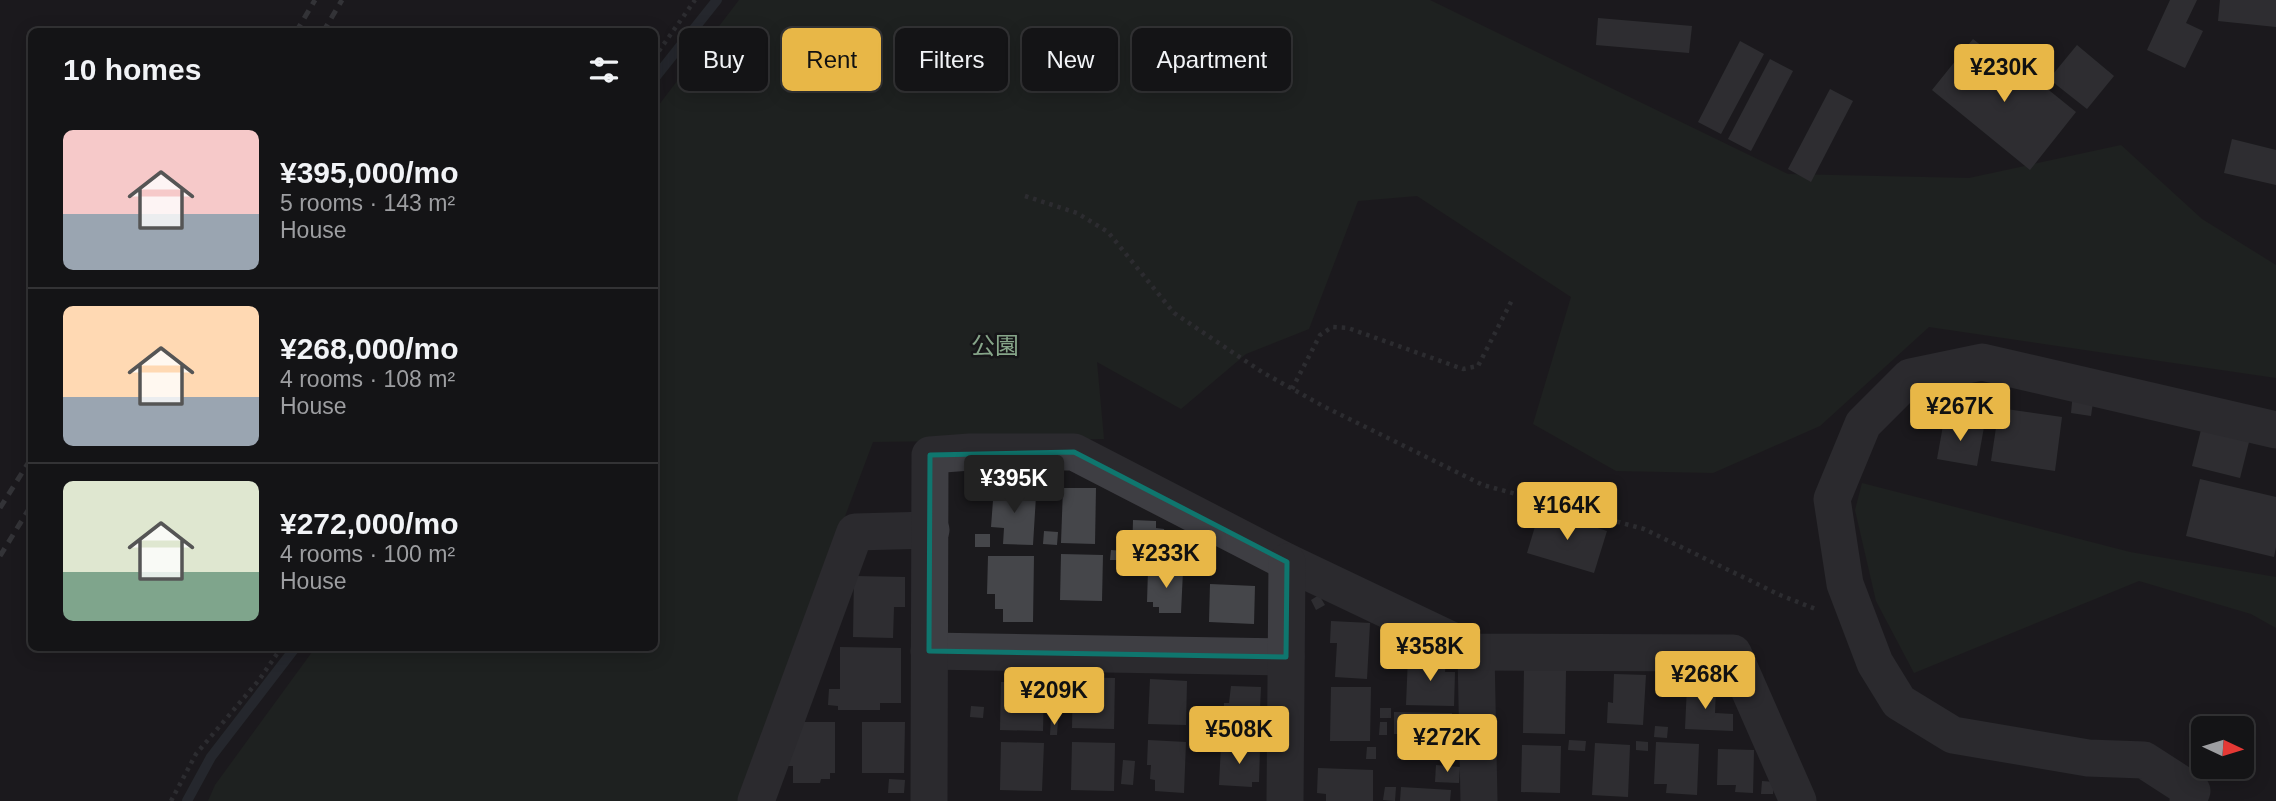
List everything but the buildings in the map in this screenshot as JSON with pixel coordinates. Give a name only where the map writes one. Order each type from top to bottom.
[{"type":"street","points":[[2188,801],[2192,791],[2144,760],[2088,758],[1953,735],[1899,702],[1875,663],[1845,584],[1832,499],[1863,424],[1910,377],[1982,362],[2276,430]]},
{"type":"street","points":[[929,801],[930,455],[970,452],[1074,452],[1287,562],[1476,652],[1733,653],[1798,801]]},
{"type":"street","points":[[756,801],[855,531],[931,530]]},
{"type":"street","points":[[1285,801],[1287,562]]},
{"type":"street","points":[[929,651],[1286,657]]},
{"type":"street","points":[[1476,652],[1479,801]]},
{"type":"path","points":[[658,52],[695,0]]},
{"type":"path","points":[[1025,196],[1077,213],[1108,232],[1174,313],[1292,389],[1482,485],[1644,530],[1780,595],[1861,627]]},
{"type":"path","points":[[1292,389],[1320,335],[1332,327],[1348,328],[1463,369],[1478,366],[1513,300]]},
{"type":"path","points":[[171,801],[196,754],[259,680],[279,651]]},
{"type":"highlighted area","points":[[1074,452],[1287,562],[1286,657],[929,651],[930,455]]},
{"type":"green space","name":"公園","points":[[739,0],[1430,0],[1788,174],[1969,178],[2121,145],[2202,219],[2276,265],[2276,378],[1929,327],[1820,426],[1713,473],[1616,471],[1533,424],[1571,297],[1417,196],[1358,201],[1309,329],[1246,354],[1181,409],[1097,362],[1104,439],[873,442],[738,801],[208,801],[215,785],[313,651],[658,651],[658,106],[679,79],[679,91],[768,91],[768,28],[718,28]]},
{"type":"green space","points":[[1862,483],[2130,552],[2276,577],[2276,628],[2251,614],[2139,581],[1914,673],[1876,601],[1855,510]]},
{"type":"waterway","points":[[658,74],[717,0]]},
{"type":"waterway","points":[[187,801],[211,757],[293,651]]},
{"type":"railway","points":[[298,28],[315,0]]},
{"type":"railway","points":[[325,28],[342,0]]},
{"type":"railway","points":[[0,508],[28,463]]},
{"type":"railway","points":[[0,556],[28,510]]}]
